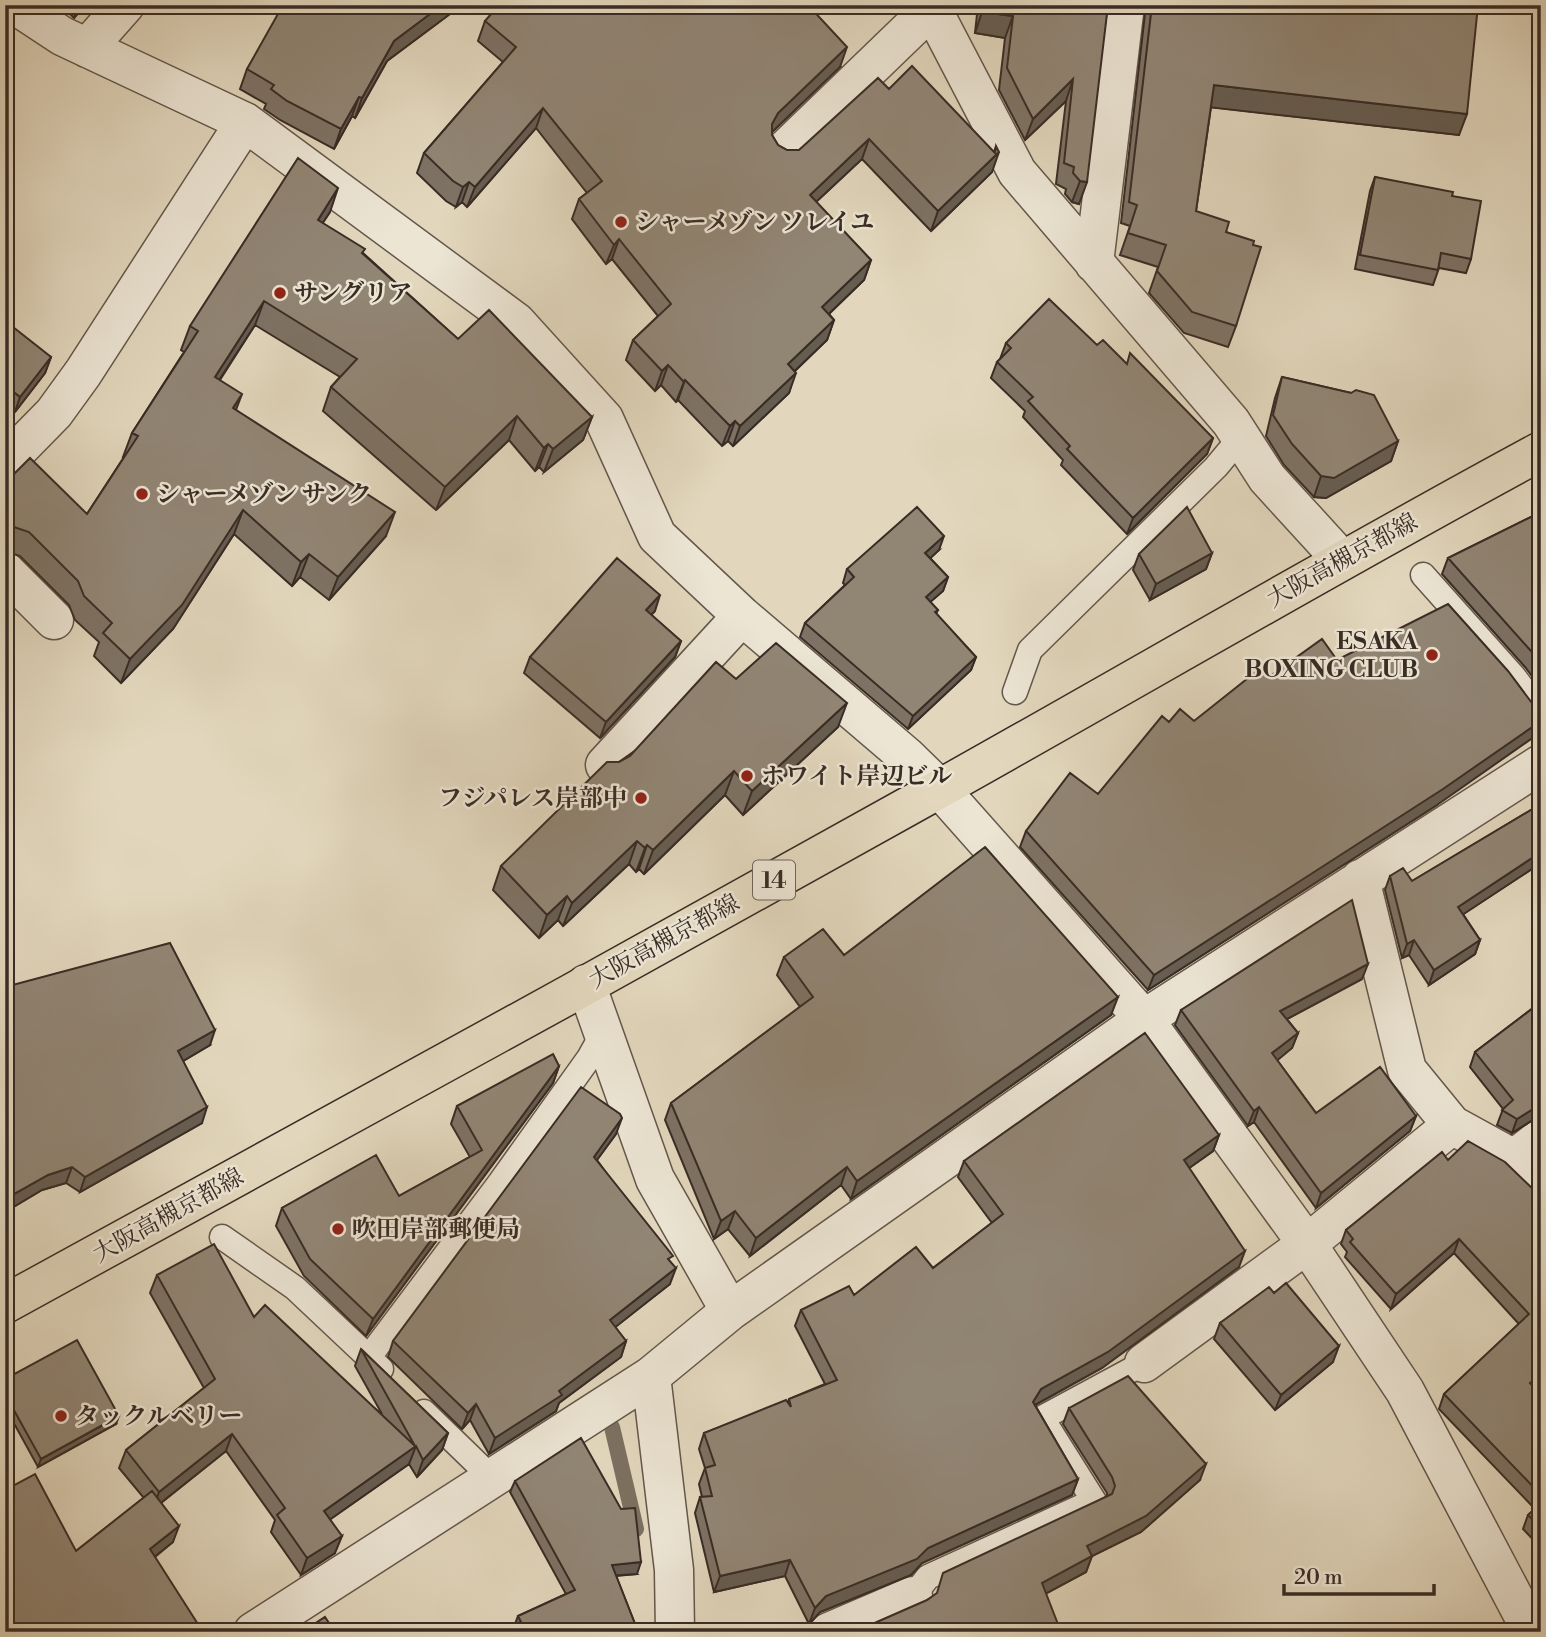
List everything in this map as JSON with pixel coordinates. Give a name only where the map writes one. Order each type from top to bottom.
[{"type":"main road","name":"大阪高槻京都線","points":[[5,1304],[940,789],[1341,559],[1541,451]]},
{"type":"street","points":[[15,5],[87,48],[245,122],[516,322],[604,419],[657,536],[742,616],[940,789],[1144,1019],[1307,1244],[1405,1391],[1532,1632]]},
{"type":"street","points":[[87,48],[125,5]]},
{"type":"street","points":[[1094,263],[1125,5]]},
{"type":"street","points":[[786,149],[931,7],[1017,172],[1241,437],[1267,478],[1341,559]]},
{"type":"street","points":[[5,463],[54,413],[83,373],[245,122]]},
{"type":"street","points":[[5,571],[54,620]]},
{"type":"street","points":[[605,765],[742,616]]},
{"type":"street","points":[[253,1632],[491,1477],[651,1377],[730,1311],[1144,1019],[1541,764]]},
{"type":"street","points":[[1360,879],[1407,1070],[1452,1125],[1528,1149],[1541,1189]]},
{"type":"street","points":[[586,984],[655,1179],[730,1311]]},
{"type":"street","points":[[1144,1363],[1307,1244],[1452,1125]]},
{"type":"street","points":[[651,1377],[674,1570],[675,1632]]},
{"type":"street","points":[[829,1632],[913,1596]]},
{"type":"lane","points":[[1015,692],[1030,650],[1216,467],[1241,437]]},
{"type":"lane","points":[[1423,575],[1514,677],[1541,713]]},
{"type":"lane","points":[[369,1357],[499,1184],[589,1058],[603,1033]]},
{"type":"lane","points":[[222,1237],[295,1288],[491,1477]]},
{"type":"lane","points":[[913,1596],[928,1577],[1094,1501],[1042,1419],[1144,1363]]},
{"type":"building","points":[[283,5],[442,5],[394,41],[341,129],[287,101],[271,89],[274,85],[247,69]]},
{"type":"building","points":[[499,5],[808,5],[847,47],[778,113],[772,124],[772,135],[778,145],[787,150],[799,150],[878,78],[889,89],[912,66],[995,153],[996,146],[999,152],[938,211],[869,139],[810,195],[871,260],[822,307],[834,320],[788,364],[796,373],[740,426],[735,421],[730,426],[685,380],[684,382],[668,365],[662,371],[633,340],[671,304],[619,239],[614,245],[579,199],[602,181],[543,108],[475,187],[469,182],[463,187],[453,181],[424,153],[516,47],[485,21]]},
{"type":"building","points":[[983,5],[1108,5],[1087,182],[1080,181],[1073,173],[1074,167],[1064,163],[1073,79],[1033,119],[1007,68],[1013,16],[982,12]]},
{"type":"building","points":[[1152,5],[1478,5],[1467,114],[1214,85],[1196,211],[1229,222],[1226,232],[1254,241],[1253,245],[1261,247],[1236,326],[1192,312],[1157,271],[1166,245],[1128,233],[1137,205],[1129,202]]},
{"type":"building","points":[[298,158],[338,188],[318,220],[365,249],[362,253],[458,339],[489,310],[592,417],[553,449],[548,444],[544,448],[517,416],[445,487],[331,387],[357,359],[264,301],[215,377],[242,394],[233,408],[395,512],[338,577],[309,554],[301,562],[243,510],[182,605],[130,659],[103,633],[112,623],[84,596],[78,581],[29,532],[5,521],[5,502],[11,496],[5,490],[5,483],[30,458],[87,514],[138,436],[132,433],[198,331],[190,326]]},
{"type":"building","points":[[1375,177],[1453,192],[1452,196],[1481,201],[1471,259],[1441,253],[1438,270],[1360,255]]},
{"type":"building","points":[[1049,299],[1097,345],[1103,340],[1127,364],[1130,353],[1213,438],[1133,518],[1067,449],[1070,446],[1028,401],[1033,397],[997,362],[1011,348],[1006,343]]},
{"type":"building","points":[[13,327],[51,357],[20,397],[5,385],[5,334]]},
{"type":"building","points":[[1282,377],[1351,393],[1356,390],[1374,395],[1398,441],[1334,478],[1321,476],[1292,444],[1273,415]]},
{"type":"building","points":[[917,507],[944,536],[925,553],[948,577],[926,597],[938,610],[935,612],[976,657],[913,716],[805,623],[854,577],[847,569]]},
{"type":"building","points":[[1187,507],[1212,553],[1156,584],[1139,554]]},
{"type":"building","points":[[1541,512],[1541,664],[1448,558]]},
{"type":"building","points":[[617,558],[660,595],[646,610],[681,641],[606,722],[530,657]]},
{"type":"building","points":[[1448,604],[1508,671],[1535,707],[1541,710],[1541,721],[1443,789],[1154,975],[1026,831],[1070,773],[1098,794],[1162,716],[1169,722],[1180,709],[1194,721],[1262,667],[1269,677],[1322,639],[1337,660]]},
{"type":"building","points":[[776,643],[847,703],[752,791],[734,771],[653,850],[647,845],[645,848],[637,841],[572,903],[567,896],[547,915],[501,866],[607,762],[619,762],[630,756],[716,662],[736,679]]},
{"type":"building","points":[[1541,804],[1541,852],[1458,907],[1480,940],[1434,970],[1414,940],[1407,944],[1390,876],[1403,868],[1412,881]]},
{"type":"building","points":[[985,847],[1118,997],[857,1181],[847,1167],[756,1238],[735,1211],[721,1221],[671,1103],[813,997],[784,957],[823,929],[844,955]]},
{"type":"building","points":[[1352,900],[1368,964],[1280,1011],[1298,1033],[1272,1053],[1316,1113],[1380,1067],[1416,1116],[1321,1193],[1259,1107],[1254,1111],[1181,1010]]},
{"type":"building","points":[[170,943],[215,1030],[178,1051],[207,1107],[85,1177],[72,1167],[48,1175],[5,1199],[5,987]]},
{"type":"building","points":[[1541,1002],[1541,1104],[1517,1119],[1502,1110],[1513,1100],[1475,1052]]},
{"type":"building","points":[[1145,1033],[1219,1135],[1184,1160],[1245,1251],[1108,1352],[1041,1389],[1033,1402],[1078,1479],[928,1548],[917,1559],[826,1596],[815,1608],[790,1560],[720,1576],[700,1497],[712,1496],[705,1468],[715,1465],[704,1433],[786,1400],[791,1407],[789,1399],[837,1380],[801,1310],[849,1286],[854,1295],[916,1247],[933,1268],[1003,1214],[964,1161]]},
{"type":"building","points":[[553,1054],[559,1066],[373,1319],[310,1259],[282,1208],[376,1155],[399,1196],[482,1150],[457,1106]]},
{"type":"building","points":[[581,1087],[620,1114],[622,1118],[594,1157],[673,1256],[668,1259],[676,1268],[610,1320],[626,1341],[559,1391],[562,1395],[495,1438],[476,1404],[468,1413],[393,1341]]},
{"type":"building","points":[[1468,1141],[1505,1162],[1541,1195],[1541,1374],[1530,1383],[1541,1395],[1541,1495],[1444,1394],[1529,1314],[1459,1239],[1396,1294],[1350,1242],[1353,1239],[1346,1230],[1442,1152],[1448,1160]]},
{"type":"building","points":[[214,1244],[254,1317],[265,1305],[415,1446],[361,1349],[448,1433],[423,1460],[416,1446],[324,1511],[342,1536],[307,1558],[277,1515],[285,1508],[232,1434],[159,1492],[126,1450],[215,1379],[157,1275]]},
{"type":"building","points":[[1286,1283],[1339,1346],[1281,1395],[1220,1323],[1269,1287],[1274,1293]]},
{"type":"building","name":"タックルベリー","points":[[77,1340],[119,1416],[41,1459],[5,1394],[5,1379]]},
{"type":"building","points":[[1128,1376],[1206,1464],[1146,1516],[1087,1546],[1092,1556],[1042,1583],[1061,1632],[854,1632],[927,1600],[937,1593],[943,1573],[1112,1494],[1115,1486],[1112,1477],[1069,1408]]},
{"type":"building","points":[[581,1438],[621,1509],[635,1508],[641,1562],[612,1565],[637,1629],[629,1632],[500,1632],[499,1629],[521,1622],[518,1616],[575,1590],[515,1481]]},
{"type":"building","points":[[35,1474],[76,1551],[152,1491],[179,1526],[150,1549],[203,1632],[5,1632],[5,1490]]},
{"type":"building","points":[[1541,1503],[1541,1528],[1528,1515]]},
{"type":"building","points":[[325,1617],[335,1632],[302,1632]]},
{"type":"waterway","points":[[612,1427],[636,1529]]},
{"type":"place","name":"シャーメゾン ソレイユ","points":[[621,222]]},
{"type":"place","name":"サングリア","points":[[280,293]]},
{"type":"place","name":"シャーメゾン サンク","points":[[142,494]]},
{"type":"place","name":"ESAKA BOXING CLUB","points":[[1432,655]]},
{"type":"place","name":"ホワイト岸辺ビル","points":[[747,776]]},
{"type":"place","name":"フジパレス岸部中","points":[[641,798]]},
{"type":"place","name":"吹田岸部郵便局","points":[[338,1229]]},
{"type":"place","name":"タックルベリー","points":[[61,1416]]}]
